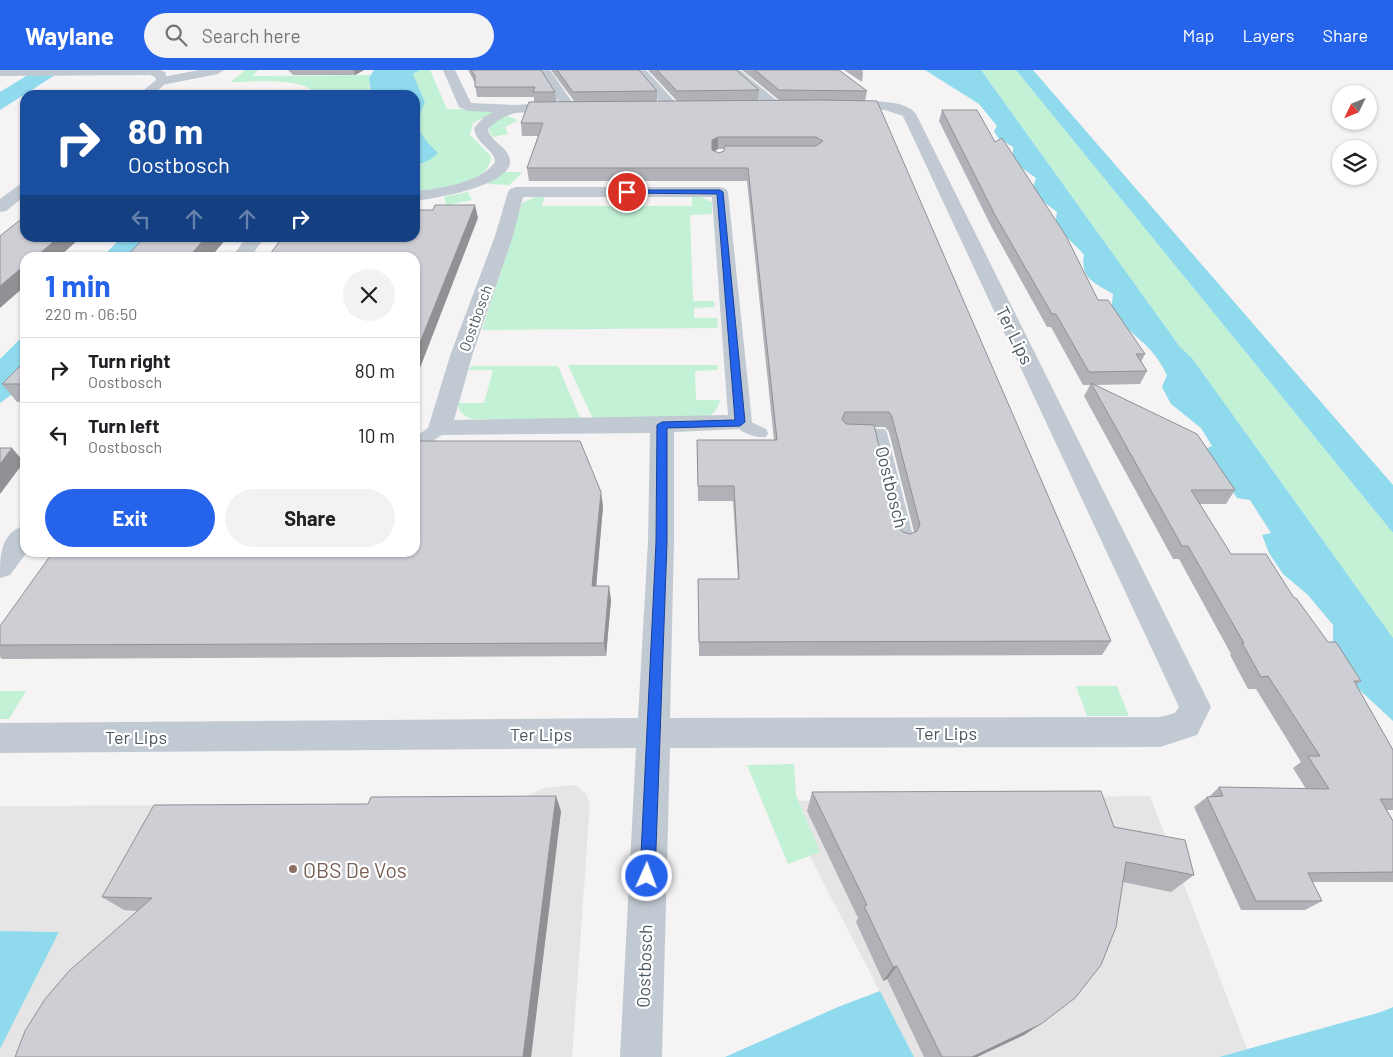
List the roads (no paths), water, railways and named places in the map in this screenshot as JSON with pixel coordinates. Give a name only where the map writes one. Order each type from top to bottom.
[{"type":"street","points":[[0,72],[67,71],[162,75],[218,70]]},
{"type":"street","points":[[449,70],[464,104],[468,107],[580,106],[544,70]]},
{"type":"street","points":[[638,106],[681,106],[639,70]]},
{"type":"street","points":[[733,70],[776,107]]},
{"type":"street","points":[[149,90],[162,75]]},
{"type":"street","name":"Ter Lips","points":[[864,92],[886,107]]},
{"type":"street","name":"Ter Lips","points":[[0,738],[653,733],[1160,732],[1186,726],[1195,707],[909,114],[900,108],[886,107],[738,106]]},
{"type":"street","points":[[420,195],[464,188],[483,180],[499,168],[503,162],[502,156],[482,136],[481,128],[492,118],[520,108]]},
{"type":"street","name":"Oostbosch","points":[[720,188],[750,428],[662,425],[440,428],[462,353],[504,236],[516,192],[720,188]]},
{"type":"street","points":[[0,207],[20,192]]},
{"type":"street","name":"Oostbosch","points":[[641,1057],[661,542],[662,425]]},
{"type":"street","points":[[0,568],[20,542]]},
{"type":"lane","points":[[420,442],[440,428]]},
{"type":"lane","name":"Oostbosch","points":[[849,433],[879,433],[905,540]]},
{"type":"water","points":[[36,70],[63,70],[32,90],[20,90],[20,97],[0,110],[0,92]]},
{"type":"water","points":[[374,70],[420,70],[413,74],[420,90],[370,90],[369,78]]},
{"type":"water","points":[[925,70],[981,70],[1180,347],[1192,358],[1393,638],[1393,721],[1350,681],[1333,646],[1333,625],[1308,595],[1283,574],[1269,553],[1262,535],[1271,533],[1250,500],[1237,498],[1205,449],[1212,446],[1201,428],[1171,404],[1162,387],[1167,375],[1162,365],[1148,348],[1121,324],[1111,312],[1113,294],[1095,283],[1087,275],[1084,270],[1084,255],[1055,225],[1057,212],[1037,197],[1032,190],[1036,178],[1013,162],[1013,147],[998,138],[994,131],[997,126],[979,104]]},
{"type":"water","points":[[1016,70],[1033,70],[1393,485],[1393,533]]},
{"type":"water","points":[[420,90],[425,102],[420,115]]},
{"type":"water","points":[[420,130],[422,135],[438,153],[420,164]]},
{"type":"water","points":[[117,242],[146,242],[142,252],[107,252]]},
{"type":"water","points":[[20,339],[20,387],[0,403],[0,359]]},
{"type":"water","points":[[0,931],[59,932],[0,1049]]},
{"type":"water","points":[[880,991],[914,1057],[725,1057],[838,1007]]},
{"type":"water","points":[[1393,1007],[1393,1057],[1219,1057],[1381,1012]]},
{"type":"place","name":"OBS De Vos","points":[[293,869]]}]
